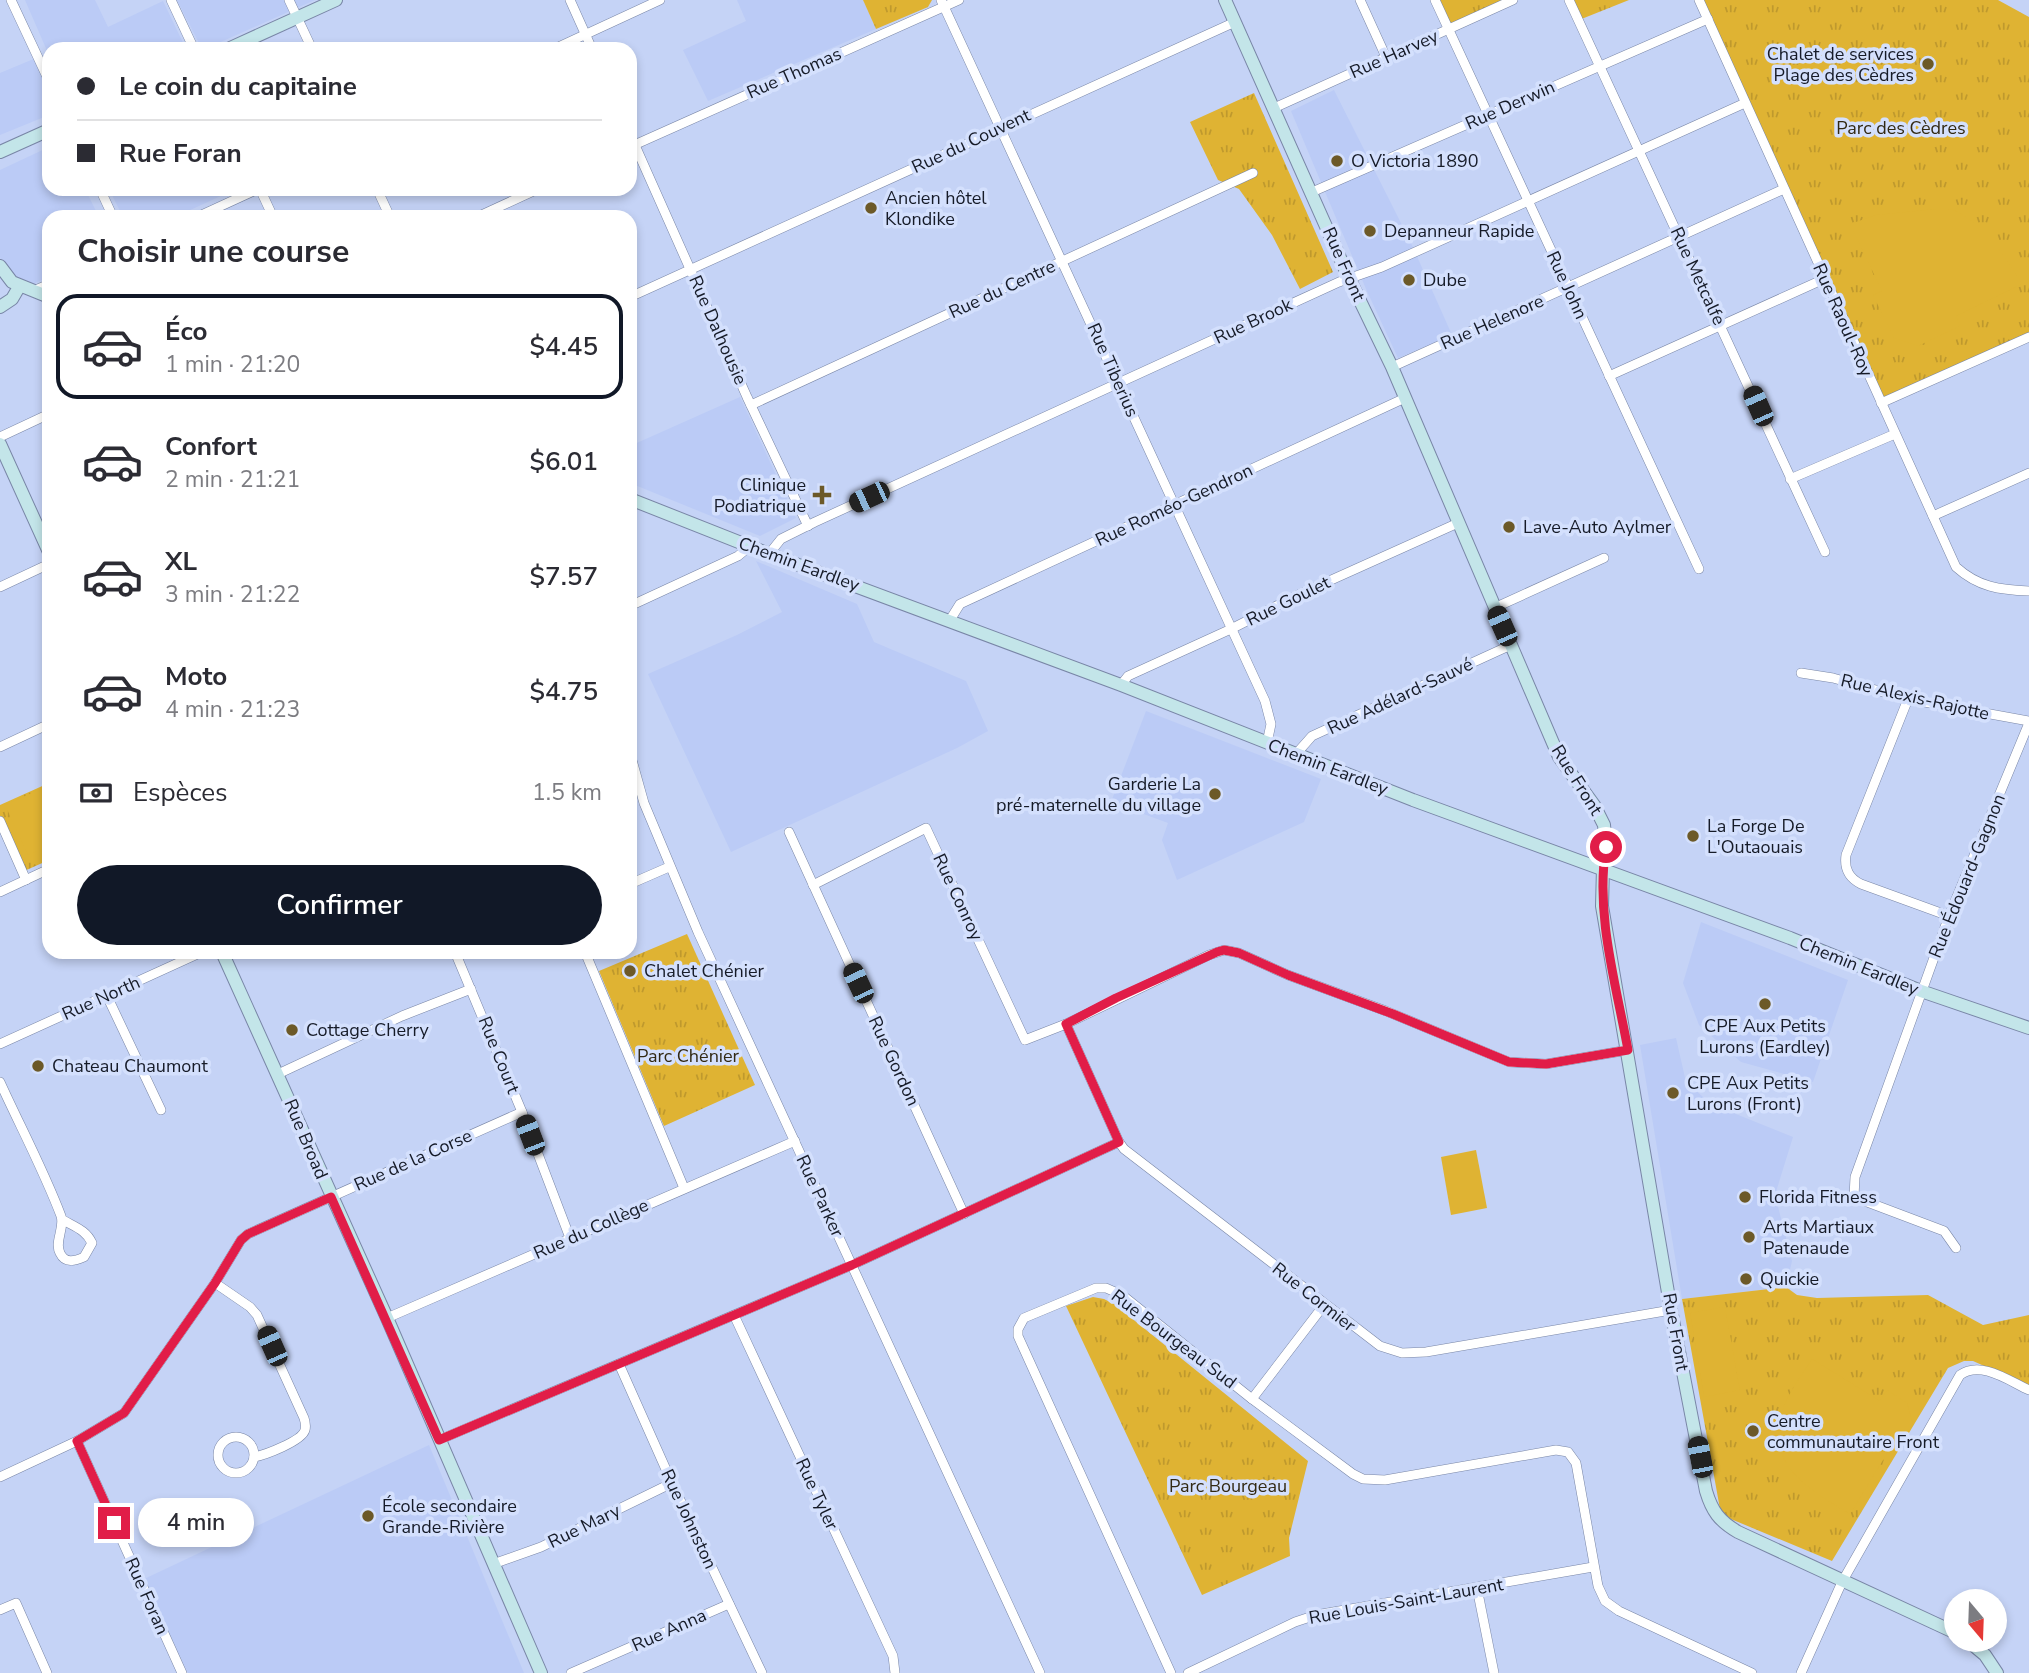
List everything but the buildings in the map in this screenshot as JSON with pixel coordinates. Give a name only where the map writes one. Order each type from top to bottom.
[{"type":"street","points":[[11,0],[42,66]]},
{"type":"street","points":[[171,0],[191,42]]},
{"type":"street","points":[[289,0],[309,42]]},
{"type":"street","points":[[244,42],[336,0]]},
{"type":"street","points":[[570,0],[589,42]]},
{"type":"street","points":[[569,42],[660,0]]},
{"type":"street","name":"Rue Thomas","points":[[637,143],[942,3],[959,0]]},
{"type":"street","name":"Rue Front","points":[[1225,0],[1349,278],[1392,367],[1559,757],[1600,815],[1606,836],[1602,906],[1671,1310],[1712,1510],[1718,1518],[1738,1532],[1944,1628]]},
{"type":"street","points":[[1360,0],[1386,57]]},
{"type":"street","name":"Rue John","points":[[1435,0],[1699,569]]},
{"type":"street","name":"Rue Harvey","points":[[1274,108],[1513,0]]},
{"type":"street","name":"Rue Metcalfe","points":[[1569,0],[1825,552]]},
{"type":"street","name":"Rue Raoul-Roy","points":[[1699,0],[1956,567],[1969,579],[1990,587],[2029,591]]},
{"type":"street","name":"Rue Tiberius","points":[[942,3],[1269,713],[1271,724],[1267,743]]},
{"type":"street","name":"Rue Derwin","points":[[1312,192],[1708,19]]},
{"type":"street","name":"Rue du Couvent","points":[[637,294],[1235,22]]},
{"type":"street","name":"Rue Brook","points":[[769,554],[781,539],[808,526],[1349,278],[1382,267],[1745,103]]},
{"type":"street","points":[[0,152],[42,133]]},
{"type":"street","name":"Rue Dalhousie","points":[[637,154],[808,526]]},
{"type":"street","name":"Rue du Centre","points":[[751,405],[1253,173]]},
{"type":"street","name":"Rue Helenore","points":[[1392,367],[1784,189]]},
{"type":"street","points":[[212,210],[244,196]]},
{"type":"street","points":[[492,210],[523,196]]},
{"type":"street","points":[[0,266],[7,277],[19,287],[42,294]]},
{"type":"street","points":[[1609,376],[1825,279]]},
{"type":"street","points":[[0,307],[12,299],[19,287]]},
{"type":"street","points":[[33,291],[42,287]]},
{"type":"street","points":[[1881,403],[2029,337]]},
{"type":"street","name":"Rue Roméo-Gendron","points":[[950,620],[960,604],[1405,398]]},
{"type":"street","points":[[0,437],[42,417]]},
{"type":"street","points":[[1790,479],[1895,434]]},
{"type":"street","points":[[0,444],[42,537]]},
{"type":"street","points":[[1933,516],[2029,473]]},
{"type":"street","name":"Chemin Eardley","points":[[637,502],[769,554],[1121,685],[1413,800],[1790,938],[1921,991],[2029,1028]]},
{"type":"street","name":"Rue Goulet","points":[[1121,685],[1128,676],[1458,523]]},
{"type":"street","points":[[637,603],[738,556],[750,546]]},
{"type":"street","points":[[1494,608],[1604,558]]},
{"type":"street","points":[[0,587],[42,567]]},
{"type":"street","name":"Rue Adélard-Sauvé","points":[[1296,754],[1312,736],[1511,645]]},
{"type":"street","name":"Rue Alexis-Rajotte","points":[[1801,673],[1833,678],[1908,699],[2029,722]]},
{"type":"street","points":[[1908,699],[1846,855],[1846,869],[1854,880],[1861,884],[1949,916]]},
{"type":"street","name":"Rue Édouard-Gagnon","points":[[1956,1248],[1944,1231],[1854,1197],[1854,1177],[1949,916],[2029,722]]},
{"type":"street","points":[[0,747],[42,727]]},
{"type":"street","name":"Rue Parker","points":[[637,778],[669,867],[1040,1673]]},
{"type":"street","points":[[0,821],[26,880]]},
{"type":"street","name":"Rue Conroy","points":[[813,886],[926,828],[1024,1040],[1066,1024]]},
{"type":"street","name":"Rue Gordon","points":[[789,832],[964,1214]]},
{"type":"street","points":[[637,881],[669,867]]},
{"type":"street","points":[[0,892],[42,872]]},
{"type":"street","points":[[1066,1024],[1224,950],[1239,953],[1509,1062],[1546,1064],[1628,1050]]},
{"type":"street","name":"Rue North","points":[[0,1044],[187,959]]},
{"type":"street","name":"Rue Broad","points":[[225,959],[387,1318],[541,1673]]},
{"type":"street","name":"Rue Court","points":[[458,959],[522,1112],[570,1238]]},
{"type":"street","points":[[588,959],[684,1188]]},
{"type":"street","points":[[278,1073],[402,1016],[471,989]]},
{"type":"street","points":[[107,996],[161,1110]]},
{"type":"street","name":"Rue Cormier","points":[[1066,1024],[1119,1142],[1324,1305],[1380,1346],[1391,1351],[1413,1353],[1671,1310]]},
{"type":"street","points":[[0,1082],[62,1220],[59,1252],[67,1260],[83,1257],[92,1243],[86,1233],[62,1220]]},
{"type":"street","name":"Rue de la Corse","points":[[0,1476],[77,1441],[124,1413],[215,1283],[241,1240],[248,1234],[522,1112]]},
{"type":"street","name":"Rue du Collège","points":[[387,1318],[795,1141]]},
{"type":"street","points":[[439,1440],[852,1265],[1119,1142]]},
{"type":"street","points":[[215,1283],[250,1307],[257,1315],[304,1418],[305,1429],[302,1435],[278,1449],[254,1457]]},
{"type":"street","name":"Rue Bourgeau Sud","points":[[1171,1673],[1021,1343],[1018,1329],[1024,1318],[1086,1290],[1106,1288],[1122,1295],[1252,1399],[1343,1468],[1363,1479],[1385,1480],[1556,1450],[1568,1452],[1576,1464],[1593,1567]]},
{"type":"street","points":[[1252,1399],[1324,1305]]},
{"type":"street","name":"Rue Tyler","points":[[734,1315],[893,1657],[895,1673]]},
{"type":"street","name":"Rue Johnston","points":[[619,1364],[762,1673]]},
{"type":"street","points":[[1801,1673],[1842,1582],[1960,1375],[1970,1369],[1981,1369],[2029,1390]]},
{"type":"street","points":[[237,1437],[243,1438],[252,1446],[254,1457],[246,1471],[235,1474],[220,1465],[218,1454],[222,1443],[237,1437]]},
{"type":"street","name":"Rue Foran","points":[[77,1441],[182,1673]]},
{"type":"street","name":"Rue Mary","points":[[493,1564],[541,1547],[672,1483]]},
{"type":"street","points":[[1593,1567],[1601,1594],[1612,1607],[1752,1673]]},
{"type":"street","name":"Rue Louis-Saint-Laurent","points":[[1188,1673],[1306,1618],[1593,1567]]},
{"type":"street","points":[[1477,1588],[1494,1673]]},
{"type":"street","points":[[0,1610],[16,1603],[47,1673]]},
{"type":"street","name":"Rue Anna","points":[[571,1673],[729,1604]]},
{"type":"street","points":[[1981,1652],[1997,1673]]},
{"type":"shaded area","points":[[25,0],[95,0],[108,27],[163,1],[183,42],[43,42]]},
{"type":"shaded area","points":[[177,0],[315,0],[221,42],[198,42]]},
{"type":"shaded area","points":[[737,0],[863,0],[876,29],[708,101],[683,50],[746,21]]},
{"type":"shaded area","points":[[42,56],[42,118],[0,135],[0,73]]},
{"type":"shaded area","points":[[1334,90],[1411,243],[1452,335],[1398,358],[1291,111]]},
{"type":"shaded area","points":[[42,150],[42,196],[88,196],[96,210],[42,210],[42,280],[33,284],[13,277],[3,267],[0,257],[0,170]]},
{"type":"shaded area","points":[[112,196],[221,196],[190,210],[120,210]]},
{"type":"shaded area","points":[[740,397],[796,518],[760,536],[637,486],[637,443]]},
{"type":"shaded area","points":[[756,561],[857,604],[874,642],[966,681],[988,731],[957,748],[731,852],[648,674],[782,612]]},
{"type":"shaded area","name":"Garderie La pré-maternelle du village","points":[[1146,711],[1321,779],[1304,822],[1177,880],[1162,840],[1168,823],[1111,802]]},
{"type":"shaded area","name":"CPE Aux Petits Lurons (Eardley)","points":[[1701,922],[1848,980],[1813,1082],[1741,1062],[1699,1025],[1683,983]]},
{"type":"shaded area","points":[[1676,1038],[1686,1082],[1711,1104],[1793,1137],[1775,1195],[1792,1261],[1786,1287],[1682,1299],[1640,1045]]},
{"type":"shaded area","name":"École secondaire Grande-Rivière","points":[[429,1445],[524,1673],[188,1673],[144,1579]]},
{"type":"green space","points":[[863,0],[932,0],[928,7],[876,29]]},
{"type":"green space","points":[[1435,0],[1513,0],[1448,29]]},
{"type":"green space","points":[[1569,0],[1629,0],[1579,20]]},
{"type":"green space","name":"Parc des Cèdres","points":[[1703,0],[1998,0],[2029,17],[2029,337],[1881,403]]},
{"type":"green space","points":[[1254,93],[1333,272],[1300,289],[1272,235],[1239,189],[1218,180],[1190,122]]},
{"type":"green space","points":[[1936,209],[1956,211],[1978,226],[2002,254],[2022,284],[1956,316],[1960,326],[1918,346],[1894,338],[1873,295],[1882,291],[1850,224],[1876,215]]},
{"type":"green space","points":[[42,786],[42,863],[22,872],[0,822],[0,805]]},
{"type":"green space","points":[[42,788],[42,849],[28,855],[5,805]]},
{"type":"green space","name":"Parc Chénier","points":[[687,934],[755,1085],[664,1126],[599,971],[628,959],[637,959],[637,955]]},
{"type":"green space","points":[[1476,1150],[1487,1208],[1451,1215],[1441,1157]]},
{"type":"green space","points":[[1786,1287],[1797,1295],[1817,1298],[1928,1295],[1983,1325],[2029,1315],[2029,1386],[1973,1361],[1964,1361],[1948,1368],[1832,1561],[1726,1517],[1720,1509],[1682,1299]]},
{"type":"green space","name":"Parc Bourgeau","points":[[1093,1297],[1114,1304],[1308,1461],[1289,1538],[1290,1556],[1202,1595],[1066,1306]]},
{"type":"green space","points":[[1725,1307],[1740,1390],[1704,1397],[1690,1313]]},
{"type":"green space","points":[[1812,1359],[1880,1401],[1887,1390],[1907,1403],[1913,1424],[1898,1450],[1891,1447],[1850,1514],[1795,1475],[1780,1447],[1778,1431],[1782,1411],[1791,1391]]},
{"type":"place","name":"Chalet de services Plage des Cèdres","points":[[1928,64]]},
{"type":"place","name":"O Victoria 1890","points":[[1337,161]]},
{"type":"place","name":"Ancien hôtel Klondike","points":[[871,208]]},
{"type":"place","name":"Depanneur Rapide","points":[[1370,231]]},
{"type":"place","name":"Dube","points":[[1409,280]]},
{"type":"place","name":"Clinique Podiatrique","points":[[822,495]]},
{"type":"place","name":"Lave-Auto Aylmer","points":[[1509,527]]},
{"type":"place","name":"Garderie La pré-maternelle du village","points":[[1215,794]]},
{"type":"place","name":"La Forge De L'Outaouais","points":[[1693,836]]},
{"type":"place","name":"Chalet Chénier","points":[[630,971]]},
{"type":"place","name":"CPE Aux Petits Lurons (Eardley)","points":[[1765,1004]]},
{"type":"place","name":"Cottage Cherry","points":[[292,1030]]},
{"type":"place","name":"Chateau Chaumont","points":[[38,1066]]},
{"type":"place","name":"CPE Aux Petits Lurons (Front)","points":[[1673,1093]]},
{"type":"place","name":"Florida Fitness","points":[[1745,1197]]},
{"type":"place","name":"Arts Martiaux Patenaude","points":[[1749,1237]]},
{"type":"place","name":"Quickie","points":[[1746,1279]]},
{"type":"place","name":"Centre communautaire Front","points":[[1753,1431]]},
{"type":"place","name":"École secondaire Grande-Rivière","points":[[368,1516]]},
{"type":"route","points":[[114,1523],[77,1441],[124,1413],[215,1283],[241,1240],[258,1229],[331,1197],[439,1440],[852,1265],[1119,1142],[1066,1024],[1217,952],[1224,950],[1239,953],[1509,1062],[1546,1064],[1628,1050],[1602,906],[1606,847]]}]
